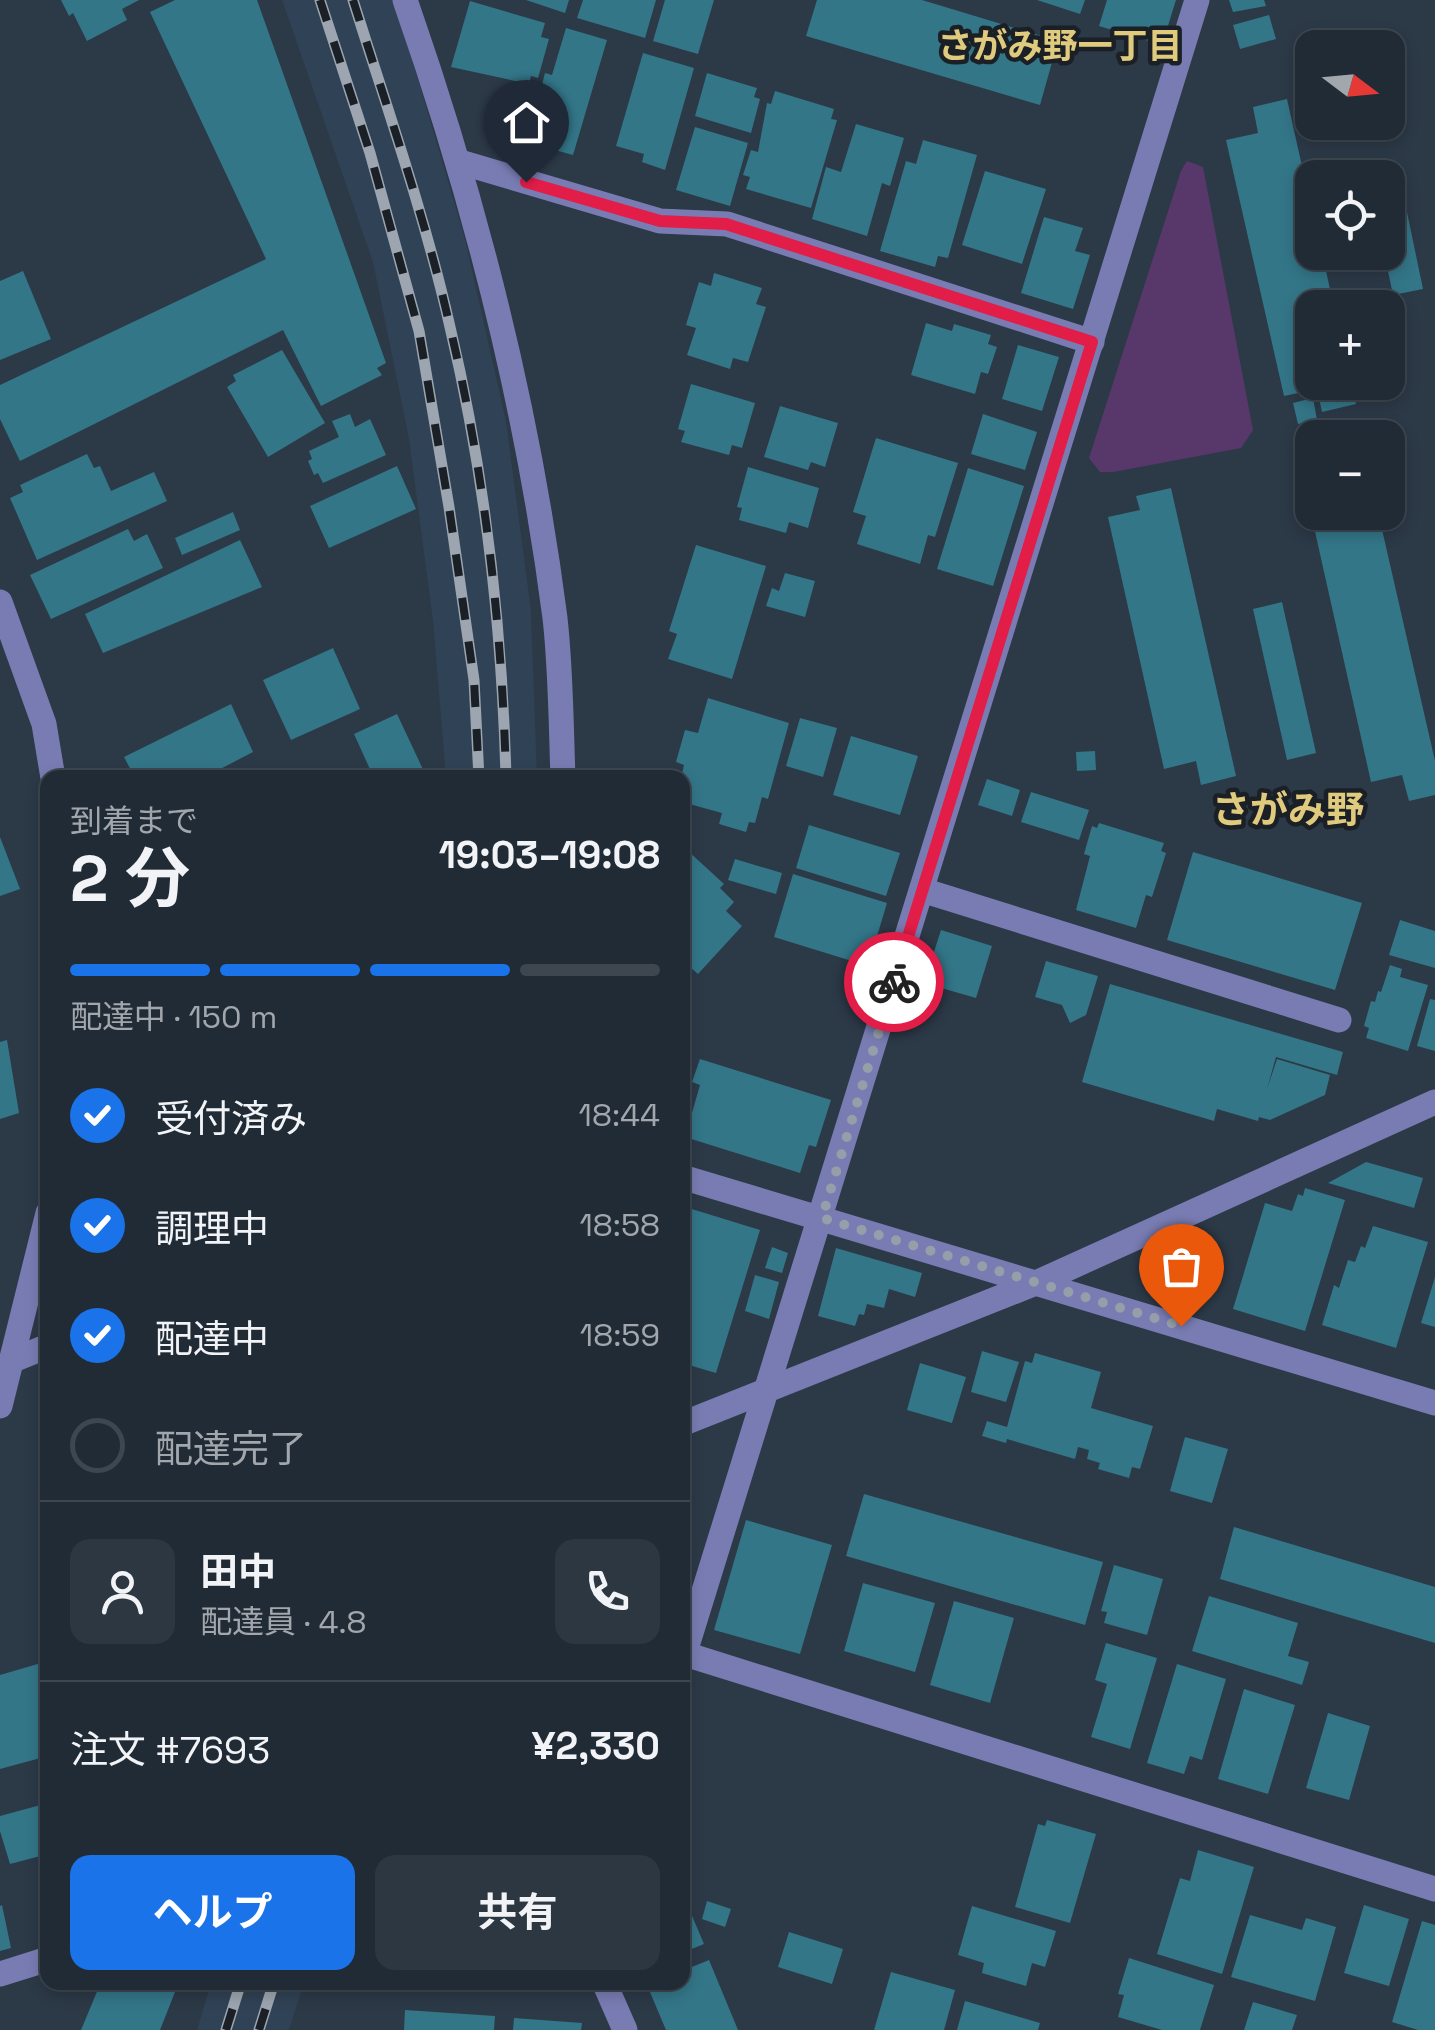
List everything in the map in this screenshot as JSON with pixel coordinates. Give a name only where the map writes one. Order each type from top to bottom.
[{"type":"street","points":[[406,0],[460,162],[530,464],[555,622],[564,770]]},
{"type":"street","points":[[690,1639],[1197,0]]},
{"type":"street","points":[[460,162],[660,221],[726,224],[1092,342]]},
{"type":"street","points":[[0,602],[44,724],[66,770]]},
{"type":"street","points":[[44,724],[52,770]]},
{"type":"street","points":[[922,890],[1338,1020]]},
{"type":"street","points":[[690,1421],[1036,1283],[1435,1102]]},
{"type":"street","points":[[690,1178],[1435,1403]]},
{"type":"street","points":[[0,1406],[12,1361],[9,1334],[40,1238]]},
{"type":"street","points":[[12,1361],[40,1349]]},
{"type":"street","points":[[690,1660],[1435,1889]]},
{"type":"street","points":[[0,1974],[40,1962]]},
{"type":"street","points":[[607,1990],[624,2030]]},
{"type":"shaded area","points":[[282,0],[392,0],[412,59],[465,239],[506,421],[531,611],[537,770],[445,770],[433,621],[409,439],[373,262]]},
{"type":"shaded area","points":[[1187,161],[1203,167],[1253,430],[1241,448],[1100,472],[1089,458]]},
{"type":"shaded area","points":[[210,1990],[302,1990],[289,2030],[197,2030]]},
{"type":"building","points":[[61,0],[139,0],[122,9],[127,20],[87,41],[73,13],[69,16]]},
{"type":"building","points":[[175,0],[257,0],[386,363],[377,368],[382,375],[321,406],[283,330],[20,461],[0,419],[0,385],[266,259],[150,12]]},
{"type":"building","points":[[526,0],[569,0],[565,13]]},
{"type":"building","points":[[583,0],[656,0],[645,38],[577,18]]},
{"type":"building","points":[[665,0],[714,0],[698,54],[653,41]]},
{"type":"building","points":[[817,0],[922,0],[1058,41],[1040,105],[806,36]]},
{"type":"building","points":[[1037,0],[1085,0],[1080,14]]},
{"type":"building","points":[[1107,0],[1176,0],[1162,45],[1099,26]]},
{"type":"building","points":[[1229,0],[1264,0],[1266,6],[1233,12]]},
{"type":"building","points":[[470,1],[545,23],[541,37],[549,39],[538,78],[531,76],[529,84],[451,67]]},
{"type":"building","points":[[1269,15],[1276,39],[1240,49],[1233,25]]},
{"type":"building","points":[[566,28],[607,40],[573,155],[519,140],[530,101],[537,103],[545,73],[552,75]]},
{"type":"building","points":[[643,53],[694,68],[665,170],[642,162],[644,154],[616,146]]},
{"type":"building","points":[[707,73],[757,88],[754,97],[760,99],[751,133],[695,116]]},
{"type":"building","points":[[775,91],[834,109],[831,119],[837,120],[811,208],[746,189],[750,177],[743,175],[751,150],[758,152],[767,103],[771,104]]},
{"type":"building","points":[[1287,99],[1301,160],[1295,160],[1295,270],[1326,270],[1330,290],[1295,290],[1295,394],[1284,396],[1226,140],[1258,133],[1253,107]]},
{"type":"building","points":[[856,124],[904,138],[890,186],[882,183],[867,236],[812,219],[826,167],[841,172]]},
{"type":"building","points":[[695,127],[748,143],[730,206],[676,190]]},
{"type":"building","points":[[923,140],[977,155],[948,258],[938,256],[935,267],[880,251],[906,161],[916,164]]},
{"type":"building","points":[[985,171],[1046,189],[1022,264],[962,245]]},
{"type":"building","points":[[1405,203],[1423,289],[1405,293],[1392,290],[1388,270],[1405,270]]},
{"type":"building","points":[[1044,217],[1083,228],[1075,251],[1090,255],[1073,309],[1021,293]]},
{"type":"building","points":[[23,271],[51,339],[0,360],[0,281]]},
{"type":"building","points":[[714,273],[762,288],[756,304],[766,307],[748,362],[733,358],[730,369],[687,355],[696,328],[686,325],[699,282],[711,286]]},
{"type":"building","points":[[926,323],[952,331],[954,324],[991,335],[988,344],[997,347],[988,374],[981,372],[975,394],[911,375]]},
{"type":"building","points":[[1018,345],[1059,357],[1042,411],[1002,399]]},
{"type":"building","points":[[282,350],[325,423],[268,457],[227,387],[236,381],[233,375]]},
{"type":"building","points":[[691,384],[755,403],[742,448],[732,445],[729,455],[681,442],[685,431],[678,429]]},
{"type":"building","points":[[1313,400],[1317,420],[1297,420],[1293,403]]},
{"type":"building","points":[[1319,400],[1355,400],[1356,404],[1322,412]]},
{"type":"building","points":[[780,406],[838,423],[825,467],[811,462],[808,470],[764,457]]},
{"type":"building","points":[[350,414],[355,427],[370,419],[386,455],[323,483],[318,473],[314,475],[308,461],[312,459],[309,451],[339,437],[332,421]]},
{"type":"building","points":[[983,414],[1037,432],[1025,470],[971,454]]},
{"type":"building","points":[[876,438],[958,463],[935,537],[928,535],[920,564],[857,544],[866,516],[853,512]]},
{"type":"building","points":[[87,454],[94,468],[100,466],[111,491],[154,472],[167,501],[37,560],[10,498],[23,492],[20,485]]},
{"type":"building","points":[[397,466],[416,509],[329,548],[310,506]]},
{"type":"building","points":[[748,467],[819,488],[808,528],[789,522],[786,533],[739,520],[742,508],[737,507]]},
{"type":"building","points":[[968,468],[1024,486],[993,586],[937,569]]},
{"type":"building","points":[[1171,488],[1236,776],[1201,785],[1196,761],[1164,769],[1108,517],[1140,510],[1136,496]]},
{"type":"building","points":[[233,512],[240,530],[182,555],[175,538]]},
{"type":"building","points":[[128,529],[134,541],[147,534],[163,568],[51,619],[30,575]]},
{"type":"building","points":[[1315,530],[1382,530],[1435,761],[1435,795],[1409,801],[1402,775],[1371,782]]},
{"type":"building","points":[[240,540],[262,587],[103,653],[85,614]]},
{"type":"building","points":[[696,545],[766,566],[732,679],[668,659],[677,634],[669,631]]},
{"type":"building","points":[[785,573],[815,581],[805,617],[766,606],[772,588],[779,591]]},
{"type":"building","points":[[1282,602],[1316,753],[1287,760],[1253,609]]},
{"type":"building","points":[[333,648],[360,709],[291,740],[263,680]]},
{"type":"building","points":[[708,698],[789,723],[768,799],[762,797],[755,823],[749,822],[746,832],[719,824],[722,813],[690,804],[690,770],[683,770],[684,765],[676,762],[685,730],[698,733]]},
{"type":"building","points":[[231,704],[253,752],[218,770],[131,770],[124,757]]},
{"type":"building","points":[[397,714],[423,770],[370,770],[354,734]]},
{"type":"building","points":[[800,718],[837,728],[823,777],[786,766]]},
{"type":"building","points":[[851,736],[918,756],[900,815],[833,795]]},
{"type":"building","points":[[1095,751],[1096,770],[1077,771],[1076,752]]},
{"type":"building","points":[[987,779],[1020,790],[1012,816],[978,805]]},
{"type":"building","points":[[1031,792],[1089,810],[1079,840],[1021,822]]},
{"type":"building","points":[[1099,823],[1164,843],[1161,851],[1166,853],[1152,897],[1146,895],[1136,928],[1076,910],[1090,856],[1084,854],[1092,826],[1097,828]]},
{"type":"building","points":[[809,825],[900,853],[886,896],[796,868]]},
{"type":"building","points":[[0,837],[20,889],[0,896]]},
{"type":"building","points":[[1193,852],[1362,903],[1335,990],[1167,940]]},
{"type":"building","points":[[690,853],[724,884],[720,888],[734,902],[726,911],[742,926],[698,974],[690,967]]},
{"type":"building","points":[[735,859],[782,873],[776,894],[728,880]]},
{"type":"building","points":[[793,874],[887,903],[868,966],[774,937]]},
{"type":"building","points":[[1400,920],[1435,931],[1435,968],[1389,955]]},
{"type":"building","points":[[941,930],[992,946],[976,998],[924,983]]},
{"type":"building","points":[[1046,961],[1098,976],[1086,1015],[1070,1023],[1062,1005],[1035,997]]},
{"type":"building","points":[[1390,965],[1402,969],[1400,977],[1428,985],[1408,1051],[1366,1038],[1369,1028],[1364,1026],[1371,1001],[1375,1002],[1378,991],[1381,992]]},
{"type":"building","points":[[1110,984],[1343,1052],[1337,1075],[1276,1057],[1267,1089],[1277,1059],[1330,1075],[1325,1095],[1270,1120],[1259,1117],[1258,1121],[1217,1109],[1214,1121],[1082,1082]]},
{"type":"building","points":[[1430,999],[1435,1000],[1435,1051],[1417,1046]]},
{"type":"building","points":[[7,1040],[19,1113],[0,1119],[0,1042]]},
{"type":"building","points":[[700,1059],[831,1100],[816,1147],[809,1145],[800,1173],[690,1139],[690,1120],[700,1085],[692,1082]]},
{"type":"building","points":[[1366,1162],[1423,1178],[1414,1208],[1328,1183]]},
{"type":"building","points":[[1305,1188],[1345,1200],[1305,1331],[1233,1309],[1265,1203],[1292,1211],[1298,1194],[1303,1196]]},
{"type":"building","points":[[690,1208],[760,1230],[716,1373],[690,1365]]},
{"type":"building","points":[[1373,1226],[1428,1242],[1396,1348],[1322,1325],[1334,1285],[1339,1288],[1348,1260],[1355,1262]]},
{"type":"building","points":[[772,1247],[788,1253],[782,1273],[765,1268]]},
{"type":"building","points":[[836,1248],[922,1273],[915,1297],[889,1289],[884,1308],[867,1304],[855,1326],[818,1316]]},
{"type":"building","points":[[755,1275],[779,1282],[769,1319],[745,1311]]},
{"type":"building","points":[[1435,1277],[1435,1327],[1421,1323]]},
{"type":"building","points":[[982,1351],[1019,1362],[1006,1402],[971,1392]]},
{"type":"building","points":[[1035,1353],[1101,1372],[1091,1408],[1153,1426],[1140,1469],[1132,1467],[1129,1478],[1098,1469],[1100,1463],[1087,1459],[1089,1450],[1078,1447],[1075,1459],[1007,1439],[1006,1443],[982,1436],[987,1421],[1007,1427],[1025,1361],[1032,1363]]},
{"type":"building","points":[[920,1363],[966,1377],[952,1423],[907,1410]]},
{"type":"building","points":[[1185,1437],[1228,1449],[1212,1503],[1170,1491]]},
{"type":"building","points":[[864,1494],[1103,1562],[1085,1625],[846,1556]]},
{"type":"building","points":[[746,1520],[832,1545],[800,1654],[714,1630]]},
{"type":"building","points":[[1234,1527],[1435,1587],[1435,1643],[1220,1579]]},
{"type":"building","points":[[1114,1565],[1163,1579],[1147,1635],[1104,1623],[1107,1612],[1101,1611]]},
{"type":"building","points":[[863,1583],[935,1603],[915,1672],[844,1651]]},
{"type":"building","points":[[1209,1596],[1298,1623],[1288,1656],[1309,1662],[1302,1685],[1192,1651]]},
{"type":"building","points":[[954,1601],[1014,1618],[990,1703],[930,1685]]},
{"type":"building","points":[[1106,1643],[1157,1658],[1130,1749],[1091,1737],[1107,1684],[1095,1680]]},
{"type":"building","points":[[40,1663],[40,1758],[0,1769],[0,1675]]},
{"type":"building","points":[[1177,1664],[1226,1679],[1202,1760],[1190,1756],[1184,1774],[1147,1763]]},
{"type":"building","points":[[1244,1689],[1295,1705],[1268,1794],[1218,1779]]},
{"type":"building","points":[[1328,1713],[1370,1726],[1349,1800],[1306,1788]]},
{"type":"building","points":[[40,1805],[40,1856],[10,1864],[0,1831],[0,1816]]},
{"type":"building","points":[[1047,1820],[1096,1834],[1070,1923],[1015,1907],[1038,1824],[1045,1826]]},
{"type":"building","points":[[1198,1850],[1254,1867],[1222,1974],[1157,1954],[1180,1878],[1190,1881]]},
{"type":"building","points":[[707,1901],[731,1909],[725,1927],[702,1919]]},
{"type":"building","points":[[1364,1905],[1409,1919],[1389,1986],[1344,1973]]},
{"type":"building","points":[[0,1906],[11,1948],[0,1951]]},
{"type":"building","points":[[972,1906],[1056,1931],[1045,1967],[1032,1963],[1026,1986],[982,1973],[984,1963],[958,1955]]},
{"type":"building","points":[[690,1911],[704,1944],[690,1950]]},
{"type":"building","points":[[1250,1915],[1302,1930],[1306,1918],[1336,1927],[1315,2001],[1231,1977]]},
{"type":"building","points":[[1422,1921],[1435,1925],[1435,2030],[1418,2030],[1392,2022]]},
{"type":"building","points":[[789,1932],[843,1949],[832,1984],[778,1967]]},
{"type":"building","points":[[1129,1958],[1214,1985],[1200,2030],[1162,2030],[1118,2017],[1124,1995],[1118,1994]]},
{"type":"building","points":[[709,1960],[738,2030],[666,2030],[649,1990],[690,1990],[690,1968]]},
{"type":"building","points":[[891,1972],[955,1990],[944,2030],[874,2030]]},
{"type":"building","points":[[98,1990],[175,1992],[160,2030],[81,2030]]},
{"type":"building","points":[[965,2001],[1040,2023],[1038,2030],[957,2030]]},
{"type":"building","points":[[1253,2002],[1297,2015],[1292,2030],[1244,2030]]},
{"type":"building","points":[[405,2010],[495,2016],[494,2030],[404,2030]]},
{"type":"building","points":[[514,2018],[582,2023],[581,2030],[513,2030]]},
{"type":"railway","points":[[320,0],[370,153],[419,331],[474,680],[479,770]]},
{"type":"railway","points":[[353,0],[429,244],[462,383],[490,551],[506,770]]},
{"type":"railway","points":[[226,2030],[238,1990]]},
{"type":"railway","points":[[259,2030],[272,1990]]},
{"type":"way so far","points":[[894,982],[822,1218],[1181,1326]]},
{"type":"district","name":"さがみ野一丁目","points":[[1060,46]]},
{"type":"district","name":"さがみ野","points":[[1288,810]]},
{"type":"route","points":[[526,182],[660,221],[726,224],[1092,342],[894,982]]}]
